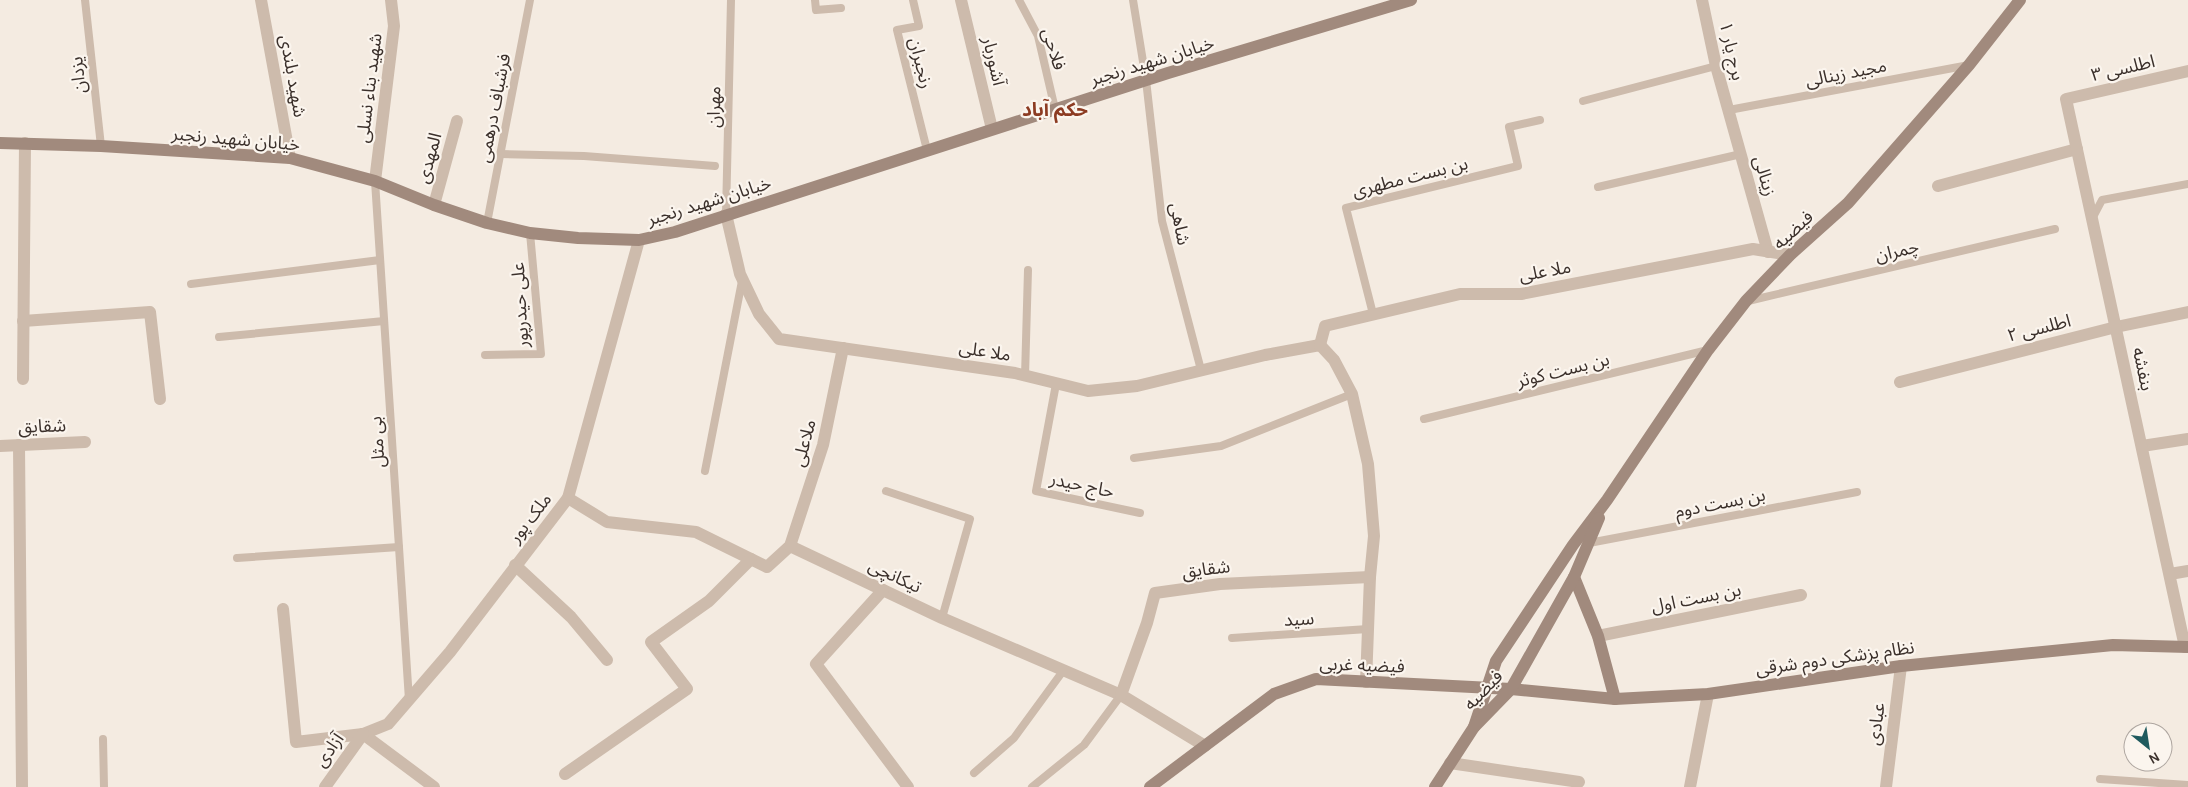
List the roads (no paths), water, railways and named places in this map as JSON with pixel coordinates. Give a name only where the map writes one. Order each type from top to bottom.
[{"type":"street","name":"شهید بلندی","points":[[261,0],[290,158]]},
{"type":"street","name":"شهید بناء نسلی","points":[[375,181],[394,26],[391,0]]},
{"type":"street","name":"آشوربار","points":[[962,0],[992,129]]},
{"type":"street","name":"خیابان شهید رنجبر","points":[[0,143],[101,146],[290,158],[375,181],[434,205],[530,233],[578,238],[639,240],[675,232],[1146,80],[1411,0]]},
{"type":"street","name":"برج یار ۱","points":[[1702,0],[1716,66],[1729,110]]},
{"type":"street","name":"فیضیه","points":[[1474,727],[1496,661],[1573,545],[1607,500],[1708,350],[1746,301],[1790,255],[1848,203],[1969,65],[2020,0]]},
{"type":"street","name":"اطلسی ۳","points":[[2066,99],[2188,71]]},
{"type":"street","name":"بنفشه","points":[[2066,99],[2187,647]]},
{"type":"street","name":"زینالی","points":[[1729,110],[1768,252]]},
{"type":"street","name":"المهدی","points":[[434,205],[457,121]]},
{"type":"street","points":[[23,379],[25,143]]},
{"type":"street","points":[[1938,186],[2077,150]]},
{"type":"street","name":"ملا علی","points":[[726,214],[742,279],[759,314],[779,339],[1025,376],[1088,391],[1137,386],[1265,355],[1320,346],[1325,326],[1460,294],[1521,294],[1753,249],[1790,255]]},
{"type":"street","name":"ملک پور","points":[[283,609],[296,742],[363,734],[388,724],[450,652],[568,498],[639,240]]},
{"type":"street","points":[[23,321],[150,312],[160,399]]},
{"type":"street","name":"اطلسی ۲","points":[[1900,382],[2116,327],[2188,312]]},
{"type":"street","points":[[1320,346],[1334,360],[1352,394],[1368,464],[1374,536],[1370,577],[1366,682]]},
{"type":"street","name":"ملاعلی","points":[[790,546],[823,444],[843,348]]},
{"type":"street","points":[[2142,446],[2188,439]]},
{"type":"street","name":"شقایق","points":[[0,446],[85,442]]},
{"type":"street","points":[[19,445],[22,787]]},
{"type":"street","points":[[568,498],[608,522],[696,532],[767,567],[790,546]]},
{"type":"street","name":"فیضیه","points":[[1474,727],[1511,689],[1574,577],[1607,500]]},
{"type":"street","name":"تیکانچی","points":[[790,546],[942,618],[1121,696],[1205,746]]},
{"type":"street","points":[[565,774],[687,689],[651,642],[709,601],[750,559]]},
{"type":"street","points":[[516,565],[571,617],[607,660]]},
{"type":"street","points":[[2170,574],[2188,571]]},
{"type":"street","name":"شقایق","points":[[1121,696],[1147,623],[1155,593],[1220,584],[1370,577]]},
{"type":"street","points":[[1574,577],[1598,636],[1615,699]]},
{"type":"street","points":[[883,590],[816,664],[908,787]]},
{"type":"street","name":"بن بست اول","points":[[1598,636],[1801,594]]},
{"type":"street","name":"نظام پزشکی دوم شرقی","points":[[1487,689],[1511,689],[1615,699],[1708,694],[1901,666],[2113,645],[2187,647]]},
{"type":"street","name":"عبادی","points":[[1886,787],[1901,666]]},
{"type":"street","name":"فیضیه غربی","points":[[1150,787],[1274,694],[1316,679],[1487,689]]},
{"type":"street","points":[[1690,787],[1708,694]]},
{"type":"street","points":[[1435,787],[1474,727]]},
{"type":"street","points":[[363,734],[434,787]]},
{"type":"street","name":"آزادی","points":[[325,787],[363,734]]},
{"type":"street","points":[[1450,763],[1580,782]]},
{"type":"lane","name":"یزدان","points":[[85,0],[101,146]]},
{"type":"lane","name":"فرشباف درهمی","points":[[487,222],[530,0]]},
{"type":"lane","name":"مهران","points":[[726,214],[731,0]]},
{"type":"lane","points":[[815,0],[816,10],[841,8]]},
{"type":"lane","name":"رنجبران","points":[[913,0],[919,26],[897,30],[927,150]]},
{"type":"lane","name":"فلاحی","points":[[1019,0],[1038,36],[1055,109]]},
{"type":"lane","name":"شاهی","points":[[1132,0],[1146,80],[1162,221],[1202,370]]},
{"type":"lane","name":"مجید زینالی","points":[[1729,110],[1969,65]]},
{"type":"lane","points":[[1583,100],[1716,66]]},
{"type":"lane","name":"بن بست مطهری","points":[[1373,314],[1346,208],[1518,166],[1510,127],[1540,120]]},
{"type":"lane","points":[[500,154],[584,156],[715,166]]},
{"type":"lane","points":[[1598,187],[1741,154]]},
{"type":"lane","name":"بی مثل","points":[[375,181],[409,701]]},
{"type":"lane","points":[[2092,219],[2102,200],[2188,184]]},
{"type":"lane","name":"چمران","points":[[1746,301],[2055,229]]},
{"type":"lane","name":"علی‌ حیدرپور","points":[[486,355],[541,354],[530,233]]},
{"type":"lane","points":[[192,284],[380,260]]},
{"type":"lane","points":[[1025,376],[1028,270]]},
{"type":"lane","points":[[705,471],[742,279]]},
{"type":"lane","points":[[219,337],[384,321]]},
{"type":"lane","name":"بن بست کوثر","points":[[1424,419],[1708,350]]},
{"type":"lane","name":"حاج حیدر","points":[[1056,384],[1036,491],[1140,513]]},
{"type":"lane","points":[[1134,458],[1221,446],[1352,394]]},
{"type":"lane","points":[[886,491],[970,519],[942,618]]},
{"type":"lane","name":"بن بست دوم","points":[[1588,543],[1856,492]]},
{"type":"lane","points":[[237,558],[399,547]]},
{"type":"lane","name":"سید","points":[[1232,638],[1368,629]]},
{"type":"lane","points":[[974,773],[1014,738],[1063,670]]},
{"type":"lane","points":[[1032,787],[1084,745],[1121,696]]},
{"type":"lane","points":[[103,740],[104,787]]},
{"type":"lane","points":[[2100,779],[2188,785]]},
{"type":"district","name":"حکم آباد","points":[[1055,109]]}]
